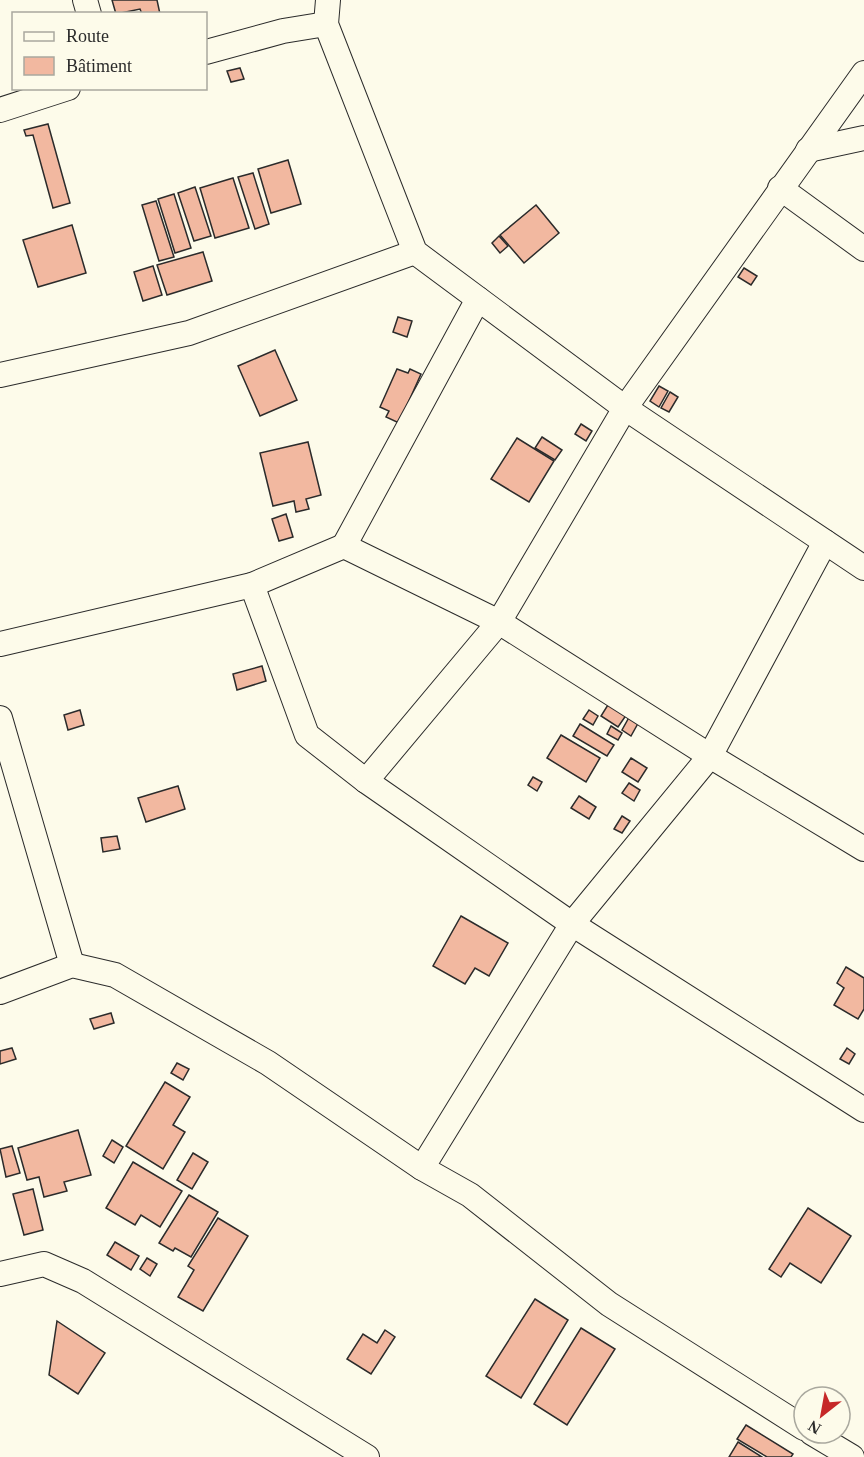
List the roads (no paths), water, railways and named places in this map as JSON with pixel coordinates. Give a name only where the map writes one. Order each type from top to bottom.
[{"type":"street","points":[[207,52],[283,31],[327,12],[415,252],[625,408],[864,567]]},
{"type":"street","points":[[366,781],[499,622],[625,408],[864,73]]},
{"type":"street","points":[[0,110],[62,90]]},
{"type":"street","points":[[807,150],[864,138]]},
{"type":"street","points":[[780,188],[864,249]]},
{"type":"street","points":[[0,375],[189,333],[415,252]]},
{"type":"street","points":[[0,644],[252,585],[344,546],[478,299]]},
{"type":"street","points":[[422,1168],[572,924],[710,756],[825,542]]},
{"type":"street","points":[[344,546],[499,622],[710,756],[864,849]]},
{"type":"street","points":[[252,585],[307,735],[366,781],[572,924],[864,1110]]},
{"type":"street","points":[[0,718],[72,964]]},
{"type":"street","points":[[0,992],[72,964],[115,975],[268,1063],[422,1168],[470,1195],[609,1304],[792,1420]]},
{"type":"street","points":[[0,1274],[44,1264],[83,1281],[367,1457]]},
{"type":"street","points":[[832,1445],[852,1457]]}]
